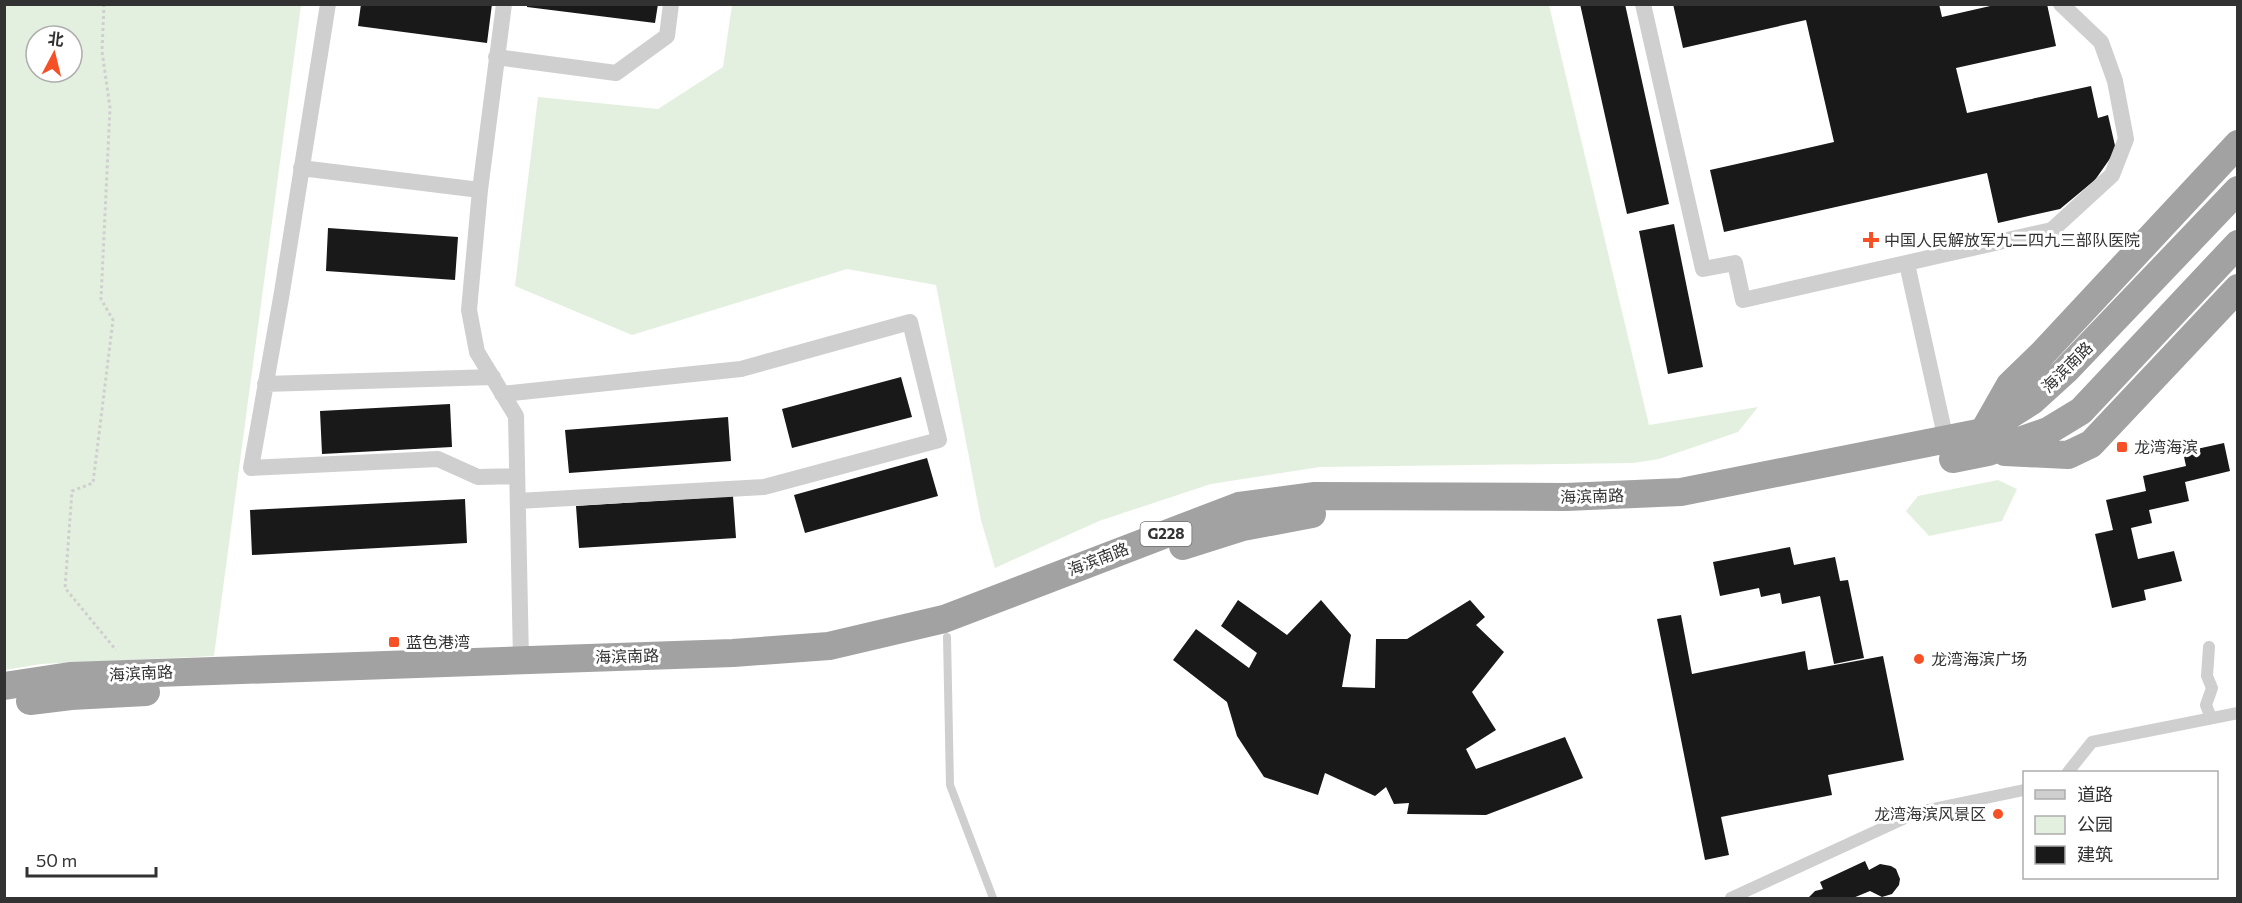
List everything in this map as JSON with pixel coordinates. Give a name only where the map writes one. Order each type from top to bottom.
[{"type":"highway","points":[[2238,144],[2043,353],[2010,385],[1986,442],[2068,455],[2091,444],[2238,288]]},
{"type":"highway","name":"海滨南路","points":[[4,686],[70,676],[733,652],[830,646],[944,619],[1239,506],[1315,496],[1566,497],[1681,492],[1947,440],[1986,442],[2065,371],[2238,190]]},
{"type":"highway","name":"海滨南路","points":[[4,704],[71,696],[176,691],[735,672],[836,661],[947,637],[1166,552],[1243,527],[1315,514],[1475,512],[1567,515],[1683,512],[1986,442],[2048,431],[2081,411],[2238,244]]},
{"type":"street","points":[[328,4],[282,292],[250,468],[438,459],[478,477],[517,476]]},
{"type":"street","points":[[504,4],[480,190],[469,310],[477,352],[516,417],[521,660]]},
{"type":"street","points":[[496,57],[616,73],[667,36],[671,4]]},
{"type":"street","points":[[1643,4],[1703,269],[1736,263],[1743,300],[2052,230],[2112,175],[2126,139],[2115,81],[2101,42],[2061,4]]},
{"type":"street","points":[[301,168],[480,190]]},
{"type":"street","points":[[1907,264],[1947,440]]},
{"type":"street","points":[[502,394],[741,369],[910,322],[939,440],[764,487],[518,501]]},
{"type":"street","points":[[265,384],[493,377]]},
{"type":"street","points":[[2209,647],[2207,676],[2212,688],[2206,705],[2211,718]]},
{"type":"street","points":[[2069,771],[2092,742],[2238,713]]},
{"type":"street","points":[[1731,898],[1918,813],[2023,790]]},
{"type":"lane","points":[[947,637],[950,785],[993,898]]},
{"type":"path","points":[[104,4],[102,51],[110,108],[101,299],[113,320],[93,483],[72,491],[65,588],[116,650]]},
{"type":"green space","points":[[5,5],[301,5],[214,656],[41,664],[5,670]]},
{"type":"green space","points":[[732,5],[1549,5],[1649,425],[1758,407],[1738,432],[1659,459],[1633,463],[1320,467],[1211,484],[1099,521],[995,568],[981,520],[936,285],[847,269],[632,335],[515,286],[538,97],[658,109],[723,67]]},
{"type":"green space","points":[[1998,480],[2017,489],[2002,521],[1929,536],[1906,511],[1918,496]]},
{"type":"building","points":[[361,4],[492,4],[487,43],[358,26]]},
{"type":"building","points":[[527,4],[658,4],[655,23],[527,7]]},
{"type":"building","points":[[1580,4],[1625,4],[1669,204],[1627,214]]},
{"type":"building","points":[[1673,4],[1939,4],[1942,17],[1999,4],[2047,4],[2056,46],[1956,68],[1967,113],[2091,86],[2098,118],[2108,115],[2116,150],[2095,180],[2060,209],[1998,223],[1987,173],[1724,232],[1710,170],[1834,142],[1806,20],[1683,48]]},
{"type":"building","points":[[1674,224],[1703,367],[1668,374],[1639,231]]},
{"type":"building","points":[[328,228],[458,237],[455,280],[326,271]]},
{"type":"building","points":[[901,377],[912,417],[792,448],[782,409]]},
{"type":"building","points":[[450,404],[452,447],[322,454],[320,411]]},
{"type":"building","points":[[728,417],[731,461],[569,473],[565,430]]},
{"type":"building","points":[[2224,443],[2230,471],[2185,482],[2189,501],[2149,510],[2152,523],[2131,528],[2138,559],[2174,551],[2182,581],[2144,590],[2146,600],[2112,608],[2095,534],[2113,530],[2106,500],[2146,491],[2143,476],[2186,466],[2183,452]]},
{"type":"building","points":[[927,458],[938,496],[805,533],[794,495]]},
{"type":"building","points":[[733,496],[736,538],[579,548],[576,506]]},
{"type":"building","points":[[465,499],[467,543],[252,555],[250,510]]},
{"type":"building","points":[[1790,547],[1794,565],[1835,557],[1840,581],[1848,580],[1864,658],[1834,664],[1820,596],[1782,604],[1780,593],[1761,597],[1759,588],[1720,596],[1713,562]]},
{"type":"building","points":[[1238,600],[1287,635],[1321,600],[1351,635],[1342,687],[1375,688],[1376,639],[1407,639],[1470,600],[1485,617],[1476,625],[1504,652],[1472,692],[1496,730],[1466,749],[1476,769],[1565,737],[1583,778],[1486,815],[1407,814],[1409,803],[1394,804],[1386,787],[1375,796],[1325,773],[1318,795],[1264,777],[1237,736],[1227,702],[1173,660],[1196,629],[1249,668],[1257,653],[1221,626]]},
{"type":"building","points":[[1681,615],[1692,674],[1805,651],[1808,670],[1883,656],[1904,760],[1828,775],[1832,795],[1721,817],[1729,855],[1705,860],[1657,619]]},
{"type":"building","points":[[1865,861],[1869,870],[1880,864],[1896,869],[1900,879],[1899,885],[1892,894],[1882,897],[1870,891],[1853,898],[1808,898],[1815,891],[1823,889],[1820,882]]},
{"type":"place","name":"中国人民解放军九二四九三部队医院","points":[[1871,240]]},
{"type":"place","name":"龙湾海滨","points":[[2122,447]]},
{"type":"place","name":"蓝色港湾","points":[[394,642]]},
{"type":"place","name":"龙湾海滨广场","points":[[1919,659]]},
{"type":"place","name":"龙湾海滨风景区","points":[[1998,814]]}]
